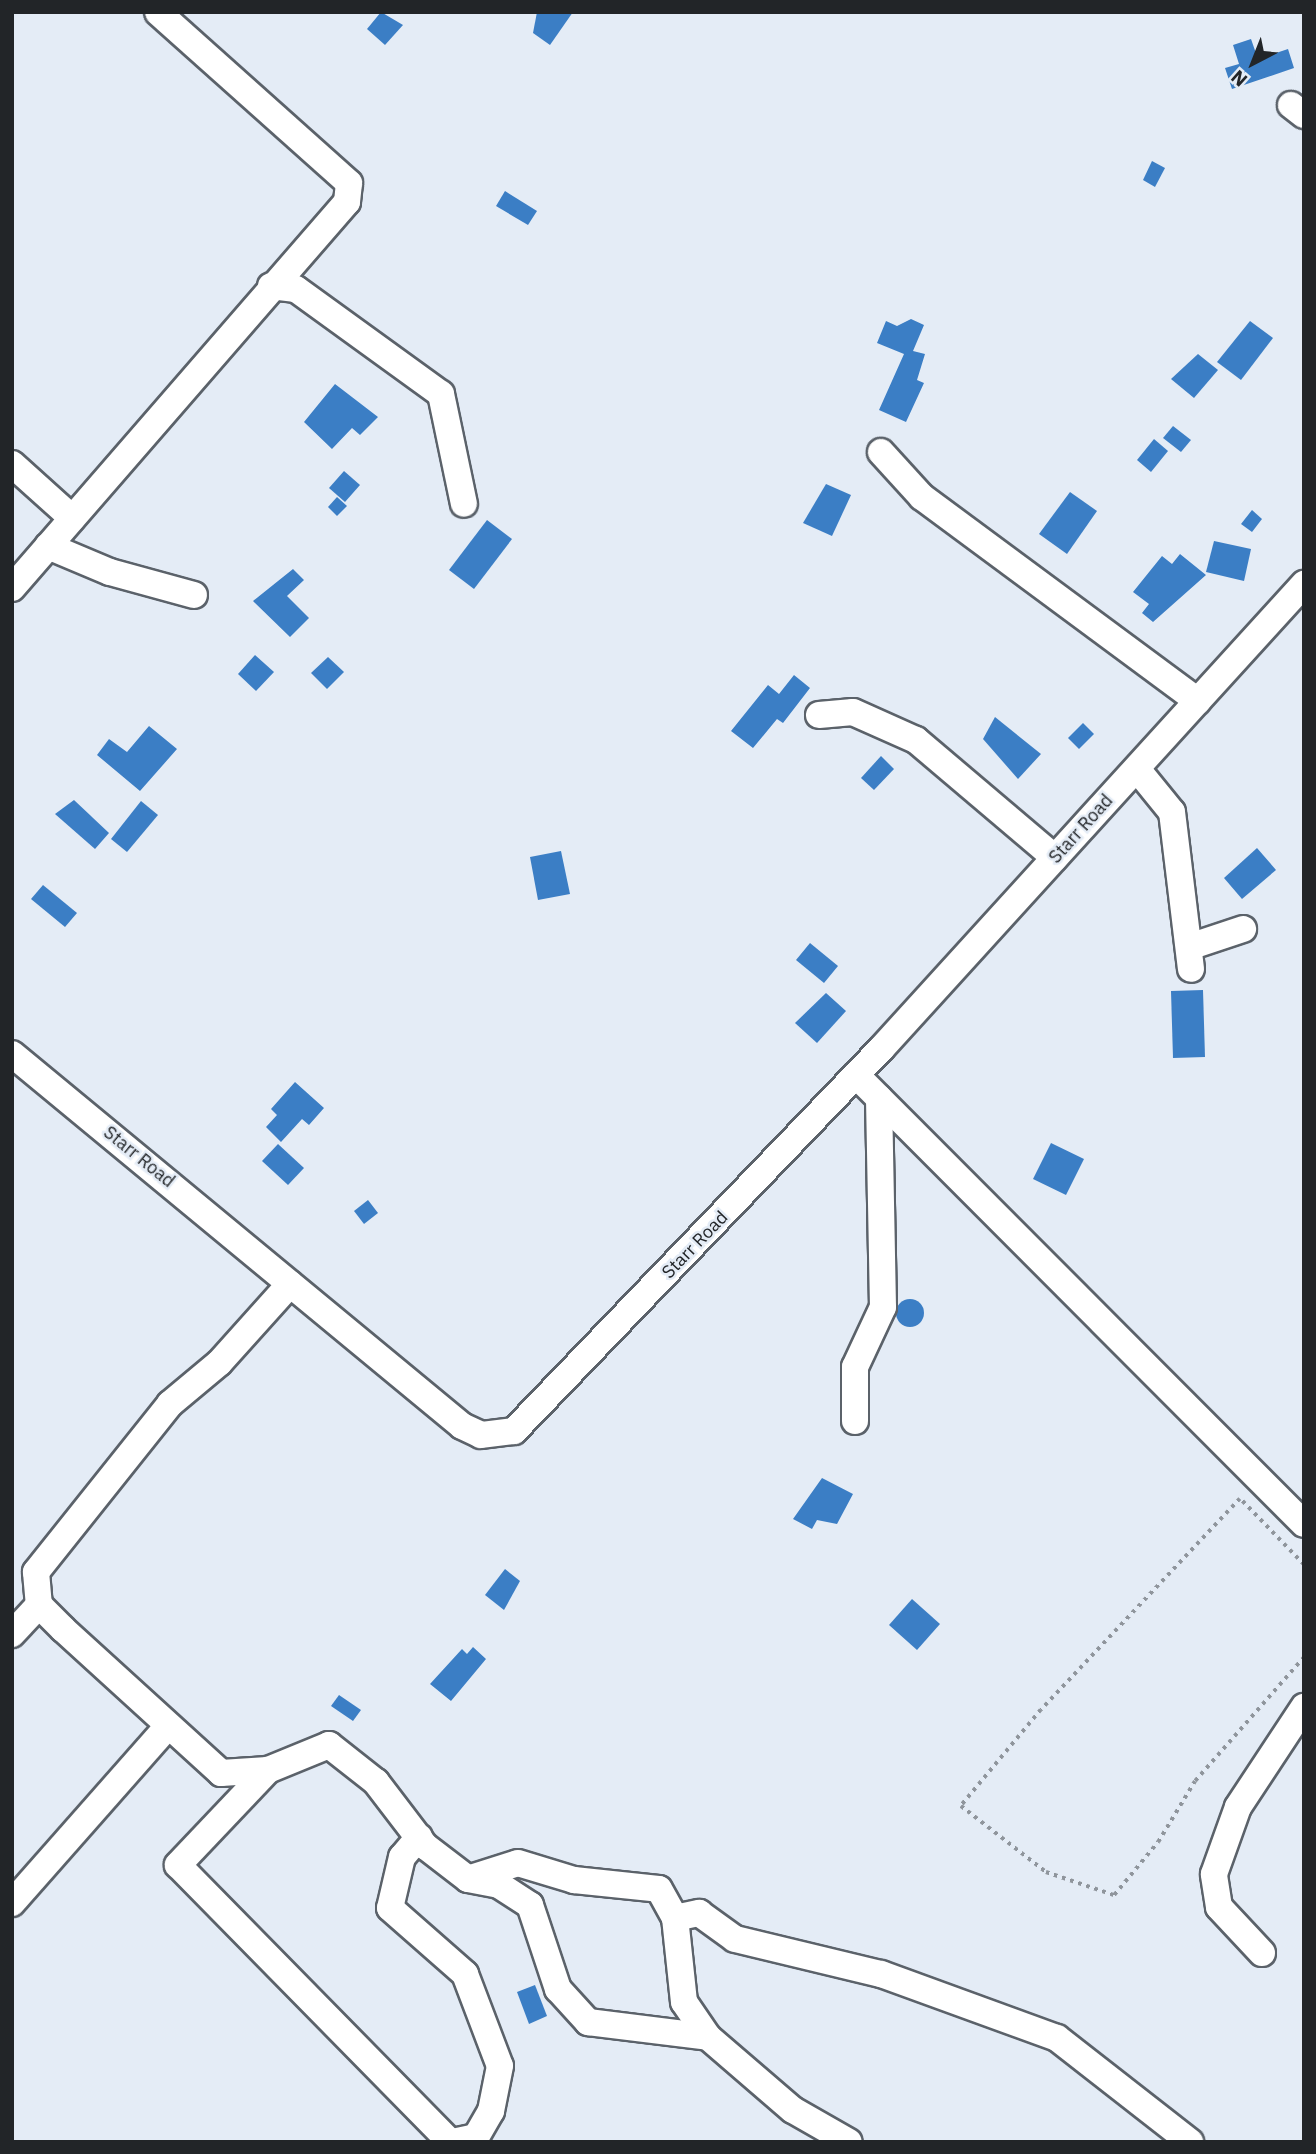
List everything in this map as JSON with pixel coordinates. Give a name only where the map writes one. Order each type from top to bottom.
[{"type":"street","points":[[12,588],[271,286],[347,202],[349,183],[158,12]]},
{"type":"street","points":[[271,286],[296,289],[441,394],[464,504]]},
{"type":"street","points":[[881,452],[922,497],[1199,701]]},
{"type":"street","points":[[12,464],[72,518]]},
{"type":"street","points":[[48,546],[110,572],[194,595]]},
{"type":"street","name":"Starr Road","points":[[12,1054],[463,1426],[481,1434],[514,1431],[856,1075],[1304,584]]},
{"type":"street","points":[[819,715],[853,712],[916,740],[1055,858]]},
{"type":"street","points":[[1137,769],[1172,812],[1190,958],[1243,929]]},
{"type":"street","points":[[856,1075],[1304,1524]]},
{"type":"street","points":[[855,1421],[855,1367],[883,1307],[879,1098]]},
{"type":"street","points":[[290,1284],[219,1363],[170,1404],[36,1572],[39,1605],[221,1773],[268,1770],[329,1745],[376,1782],[419,1837],[468,1879],[499,1885],[530,1905],[558,1989],[588,2022],[708,2037]]},
{"type":"street","points":[[12,1634],[39,1605]]},
{"type":"street","points":[[1262,1953],[1219,1907],[1214,1874],[1238,1807],[1304,1707]]},
{"type":"street","points":[[12,1903],[168,1726]]},
{"type":"street","points":[[268,1770],[178,1865],[451,2142],[476,2137],[491,2111],[500,2066],[465,1975],[390,1908],[402,1857],[419,1837]]},
{"type":"street","points":[[468,1879],[518,1863],[574,1880],[659,1889],[675,1918],[684,2002],[708,2037],[793,2110],[849,2142]]},
{"type":"street","points":[[675,1918],[699,1913],[735,1938],[881,1974],[1057,2038],[1189,2142]]},
{"type":"path","points":[[1304,1565],[1240,1499],[1041,1710],[961,1806],[1046,1872],[1114,1895],[1195,1781],[1304,1657]]},
{"type":"building","points":[[381,12],[403,25],[385,45],[367,29]]},
{"type":"building","points":[[537,12],[573,12],[550,45],[533,33]]},
{"type":"building","points":[[1251,39],[1258,59],[1288,49],[1294,68],[1232,89],[1225,68],[1239,64],[1233,45]]},
{"type":"building","points":[[1152,161],[1165,168],[1155,187],[1143,180]]},
{"type":"building","points":[[505,191],[537,211],[528,225],[496,206]]},
{"type":"building","points":[[911,319],[924,325],[913,351],[925,354],[917,380],[924,383],[906,422],[879,410],[904,354],[877,343],[886,321],[897,326]]},
{"type":"building","points":[[1250,321],[1273,338],[1241,380],[1217,362]]},
{"type":"building","points":[[1198,354],[1218,370],[1194,398],[1171,379]]},
{"type":"building","points":[[335,384],[378,417],[360,435],[352,428],[332,449],[304,422]]},
{"type":"building","points":[[1173,426],[1191,440],[1181,452],[1163,438]]},
{"type":"building","points":[[1154,439],[1168,451],[1151,472],[1137,460]]},
{"type":"building","points":[[344,471],[360,485],[345,502],[329,488]]},
{"type":"building","points":[[826,484],[851,495],[832,536],[803,523]]},
{"type":"building","points":[[1070,492],[1097,511],[1067,554],[1039,534]]},
{"type":"building","points":[[337,497],[347,506],[337,516],[328,507]]},
{"type":"building","points":[[1252,510],[1262,519],[1252,532],[1241,524]]},
{"type":"building","points":[[487,520],[512,539],[474,589],[449,570]]},
{"type":"building","points":[[1214,541],[1251,549],[1244,581],[1206,572]]},
{"type":"building","points":[[1180,554],[1206,575],[1153,622],[1142,613],[1149,604],[1133,592],[1162,556],[1172,564]]},
{"type":"building","points":[[293,569],[304,580],[287,596],[309,618],[290,637],[253,601]]},
{"type":"building","points":[[255,655],[274,672],[256,691],[238,674]]},
{"type":"building","points":[[328,657],[344,672],[327,689],[311,673]]},
{"type":"building","points":[[794,675],[810,688],[783,723],[777,719],[753,748],[731,731],[768,685],[779,694]]},
{"type":"building","points":[[995,717],[1041,754],[1018,779],[983,739]]},
{"type":"building","points":[[1083,723],[1094,734],[1079,749],[1068,738]]},
{"type":"building","points":[[149,726],[177,749],[140,791],[97,755],[109,739],[127,752]]},
{"type":"building","points":[[881,756],[894,769],[874,790],[861,778]]},
{"type":"building","points":[[74,800],[109,833],[95,849],[55,814]]},
{"type":"building","points":[[141,801],[158,815],[127,852],[111,839]]},
{"type":"building","points":[[1257,848],[1276,870],[1242,899],[1224,878]]},
{"type":"building","points":[[561,851],[570,894],[538,900],[530,857]]},
{"type":"building","points":[[43,885],[77,913],[65,927],[31,899]]},
{"type":"building","points":[[810,943],[838,966],[824,983],[796,960]]},
{"type":"building","points":[[1203,990],[1205,1057],[1173,1058],[1171,991]]},
{"type":"building","points":[[826,993],[846,1011],[817,1043],[795,1023]]},
{"type":"building","points":[[295,1082],[324,1108],[309,1125],[302,1119],[281,1142],[266,1127],[277,1115],[271,1109]]},
{"type":"building","points":[[1051,1143],[1084,1159],[1066,1195],[1033,1179]]},
{"type":"building","points":[[278,1144],[304,1168],[288,1185],[262,1161]]},
{"type":"building","points":[[368,1200],[378,1213],[364,1224],[354,1211]]},
{"type":"building","points":[[910,1299],[920,1303],[924,1313],[920,1323],[910,1327],[900,1323],[896,1313],[900,1303]]},
{"type":"building","points":[[822,1478],[853,1494],[837,1524],[817,1520],[812,1529],[793,1519]]},
{"type":"building","points":[[505,1569],[520,1581],[504,1610],[485,1595]]},
{"type":"building","points":[[912,1599],[940,1624],[917,1650],[889,1625]]},
{"type":"building","points":[[473,1647],[486,1659],[451,1701],[430,1684],[462,1649],[467,1654]]},
{"type":"building","points":[[339,1695],[361,1710],[353,1721],[331,1706]]},
{"type":"building","points":[[535,1985],[547,2016],[529,2024],[517,1992]]}]
